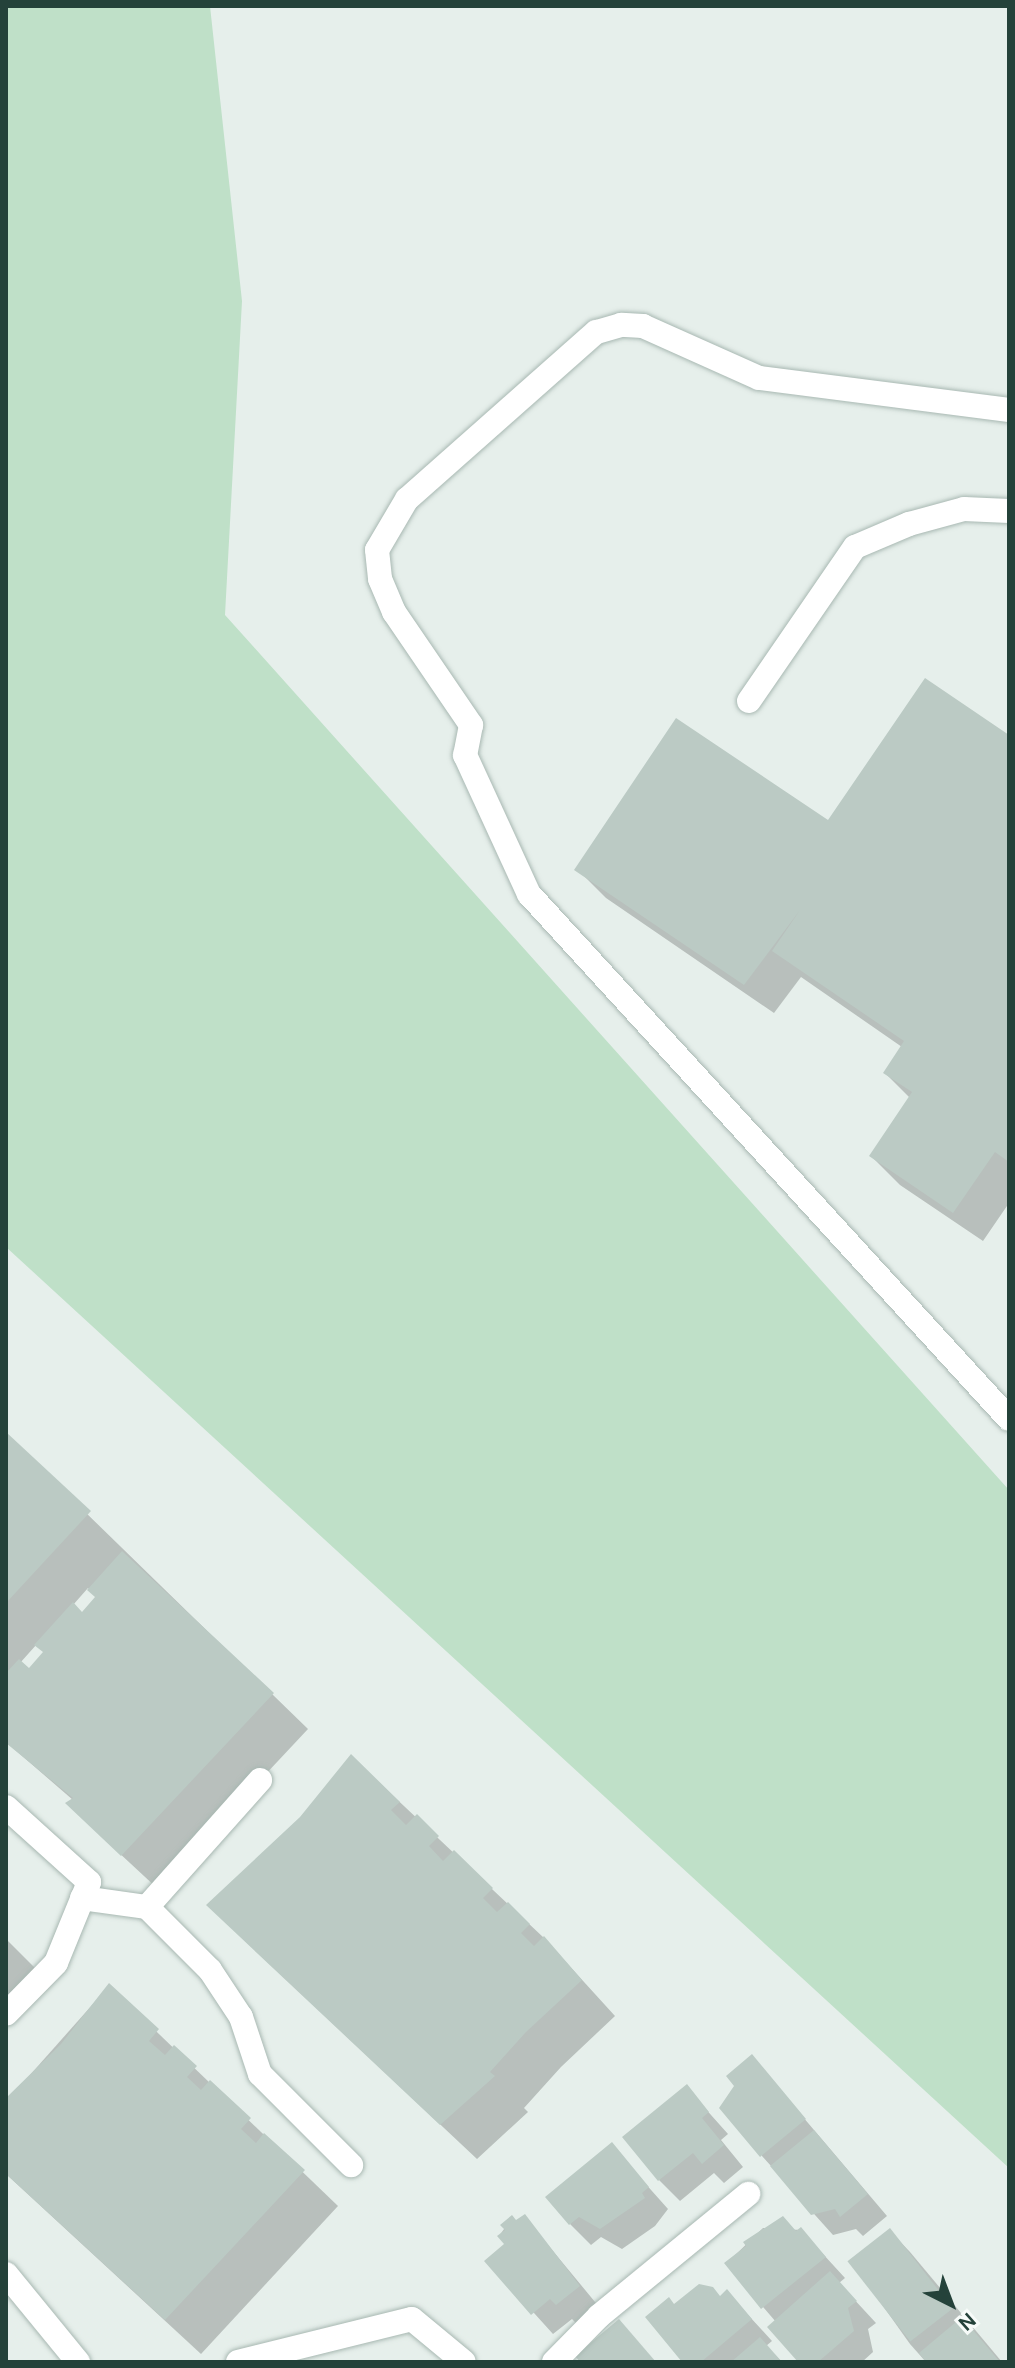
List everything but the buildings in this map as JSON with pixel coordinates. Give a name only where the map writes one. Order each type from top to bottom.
[{"type":"street","points":[[1009,410],[759,378],[643,326],[621,325],[596,332],[407,499],[377,550],[380,579],[394,612],[471,725],[465,755],[529,894],[1009,1419]]},
{"type":"street","points":[[749,701],[855,547],[909,524],[964,509],[1009,511]]},
{"type":"street","points":[[147,1907],[260,1780]]},
{"type":"street","points":[[6,1807],[89,1882],[56,1963],[6,2014]]},
{"type":"street","points":[[82,1898],[147,1907],[210,1970],[241,2017],[260,2074],[351,2165]]},
{"type":"street","points":[[554,2362],[599,2316],[748,2194]]},
{"type":"street","points":[[6,2274],[78,2362]]},
{"type":"street","points":[[238,2362],[412,2319],[464,2362]]},
{"type":"green space","points":[[6,6],[210,6],[242,301],[225,615],[1009,1490],[1009,2168],[6,1247]]}]
